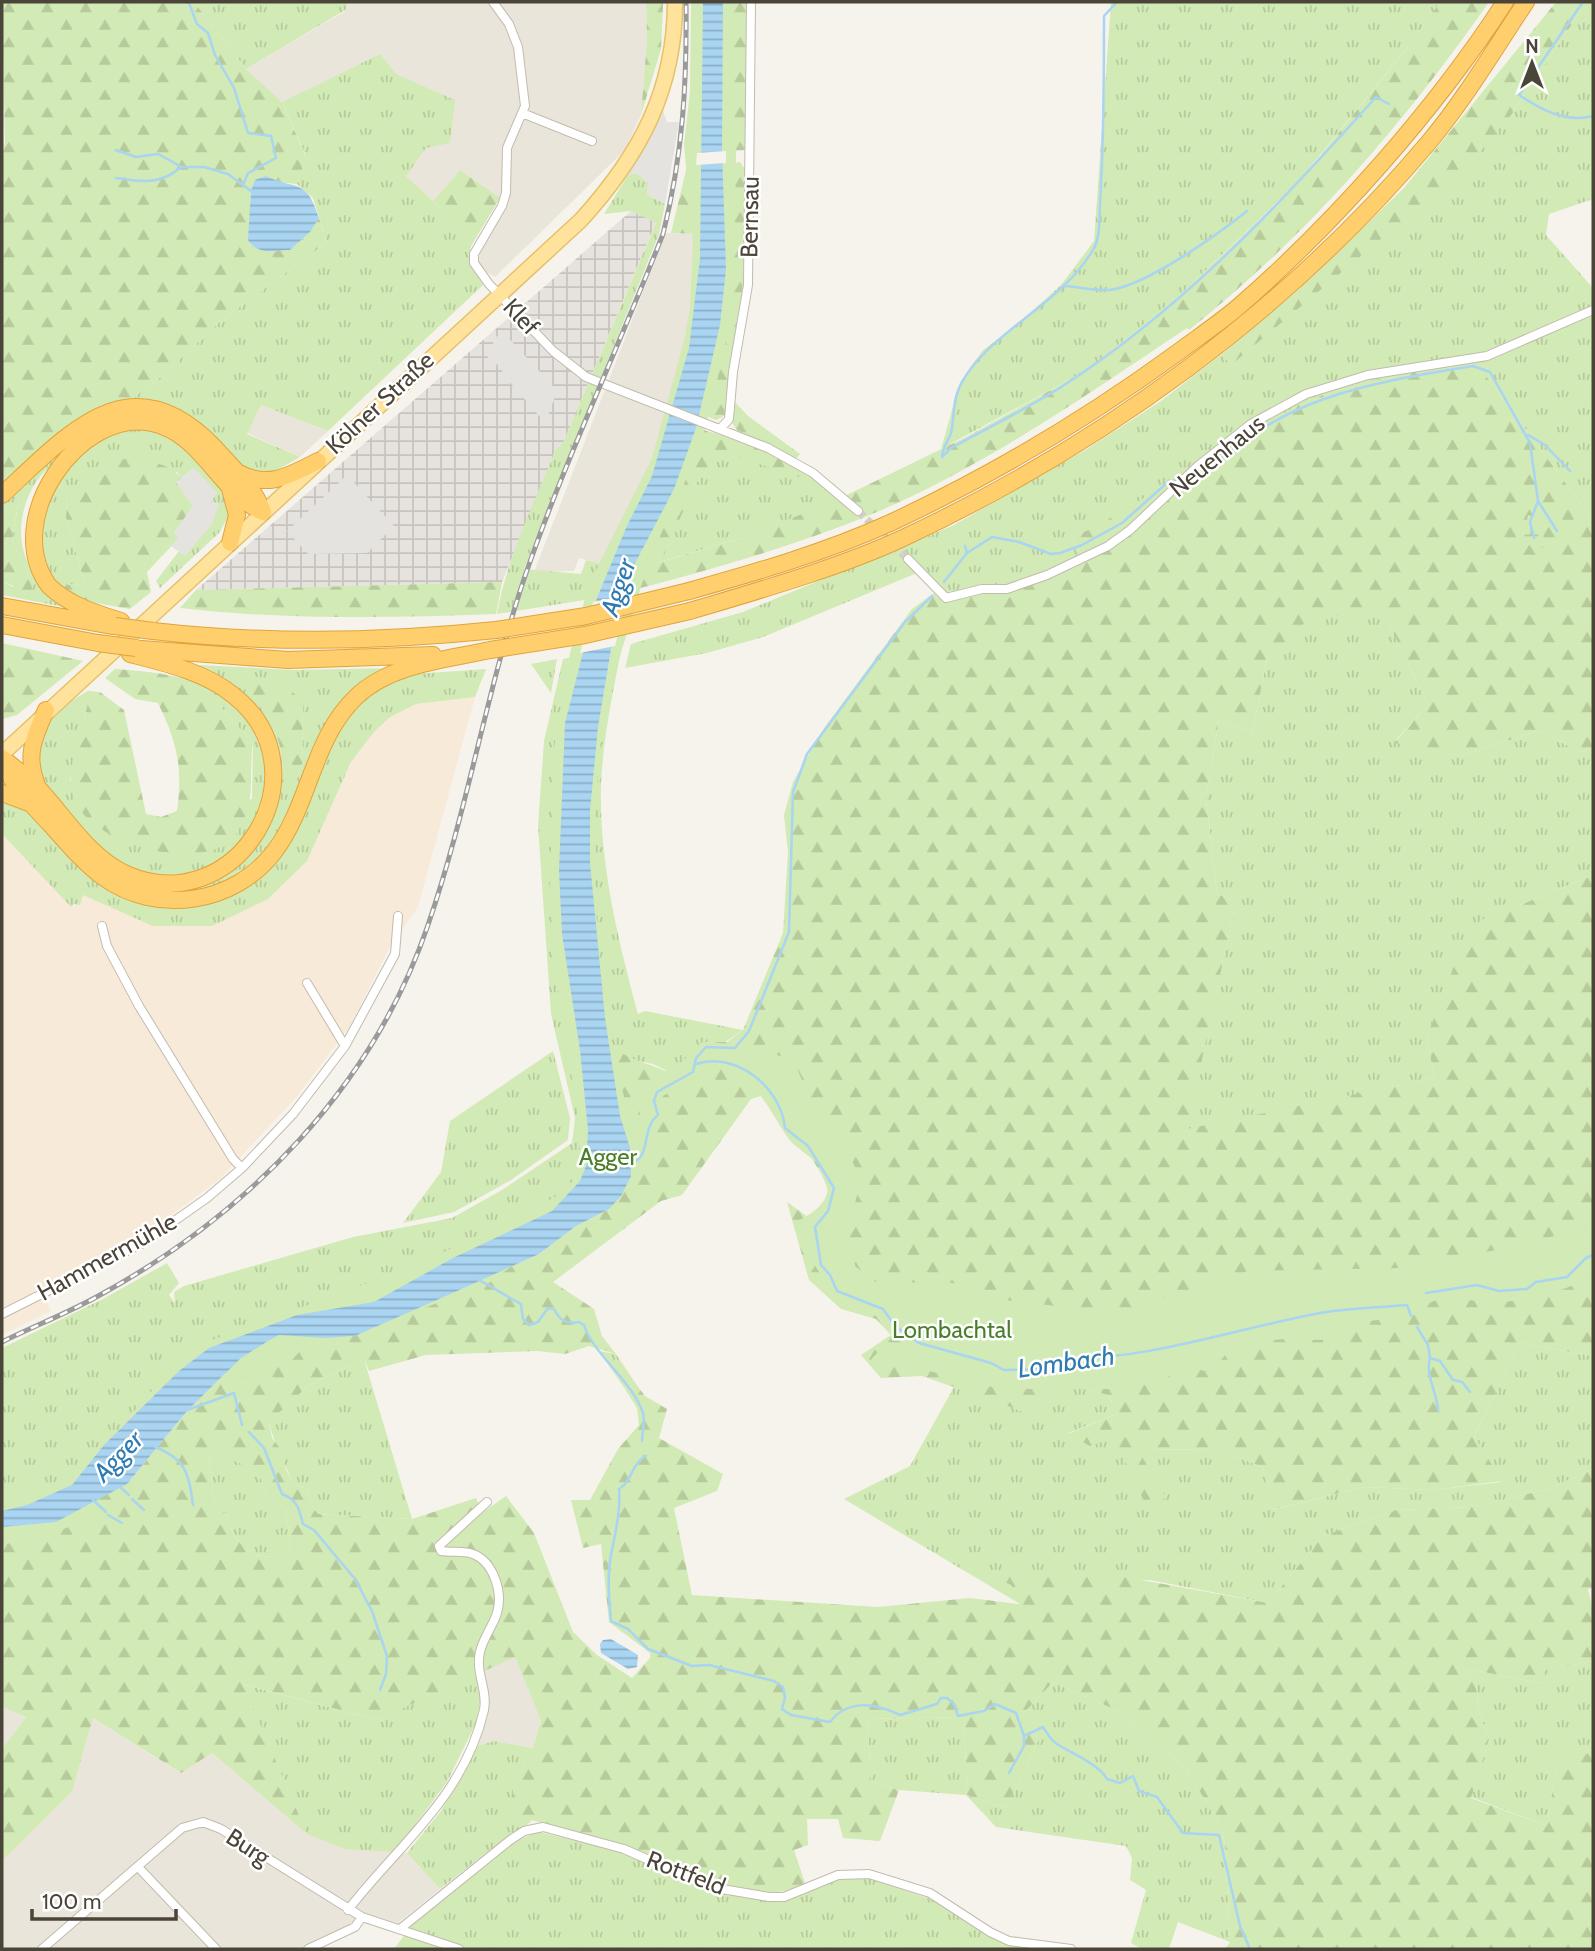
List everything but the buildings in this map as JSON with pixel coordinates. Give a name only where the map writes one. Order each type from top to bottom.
[{"type":"highway","points":[[2,606],[153,631],[290,642],[366,641],[496,630],[586,616],[690,591],[778,566],[889,523],[1010,461],[1129,388],[1236,309],[1344,204],[1416,121],[1505,2]]},
{"type":"highway","points":[[2,758],[9,777],[34,807],[82,860],[115,885],[158,899],[196,899],[218,894],[247,878],[276,850],[291,824],[328,735],[354,699],[382,679],[402,671],[490,650],[585,635],[690,611],[756,592],[899,540],[1041,468],[1143,401],[1247,324],[1331,248],[1430,141],[1526,2]]},
{"type":"highway","points":[[1509,27],[1533,2]]},
{"type":"highway","points":[[2,495],[84,422],[106,411],[134,406],[156,409],[180,418],[201,434],[232,478],[237,514],[230,543]]},
{"type":"highway","points":[[118,624],[74,604],[40,576],[29,554],[25,529],[29,505],[40,485],[62,461],[94,435],[118,424],[141,421],[180,435],[257,496],[263,512]]},
{"type":"highway","points":[[232,478],[274,482],[318,461]]},
{"type":"highway","points":[[2,625],[133,651],[216,684],[242,703],[260,726],[271,754],[274,784],[269,807],[256,837],[228,864],[195,880],[163,882],[140,879],[105,861],[37,788],[2,758]]},
{"type":"highway","points":[[133,651],[288,660],[368,659],[490,650]]},
{"type":"highway","points":[[37,788],[30,755],[33,738],[46,710]]},
{"type":"highway","points":[[2,793],[17,797],[34,807]]},
{"type":"main road","name":"Kölner Straße","points":[[2,758],[46,710],[581,220],[631,159],[652,118],[662,92],[673,34],[675,2]]},
{"type":"street","name":"Klef","points":[[493,2],[509,24],[518,47],[525,94],[522,113],[514,126],[507,148],[506,193],[502,206],[474,254],[479,271],[553,351],[586,377],[721,428]]},
{"type":"street","name":"Bernsau","points":[[721,428],[729,419],[733,372],[744,320],[750,248],[751,2]]},
{"type":"street","points":[[522,113],[592,141]]},
{"type":"street","name":"Neuenhaus","points":[[908,559],[946,598],[962,592],[1007,589],[1047,575],[1108,546],[1130,530],[1198,466],[1251,424],[1306,394],[1368,375],[1488,356],[1593,310]]},
{"type":"street","points":[[721,428],[798,463],[828,483],[858,511]]},
{"type":"street","name":"Hammermühle","points":[[2,1314],[143,1243],[207,1198],[242,1168],[293,1114],[345,1046],[395,954],[398,916]]},
{"type":"street","points":[[102,926],[107,946],[138,1006],[233,1159],[242,1168]]},
{"type":"street","points":[[307,983],[345,1046]]},
{"type":"street","points":[[348,1910],[443,1801],[480,1725],[486,1699],[479,1653],[496,1614],[497,1591],[493,1571],[478,1556],[467,1552],[442,1551],[439,1546],[487,1502]]},
{"type":"street","name":"Burg","points":[[42,1949],[181,1828],[203,1822],[222,1829],[362,1917],[459,1949]]},
{"type":"street","name":"Rottfeld","points":[[400,1929],[444,1890],[509,1841],[524,1831],[542,1827],[624,1849],[710,1887],[742,1894],[784,1897],[838,1875],[880,1876],[930,1893],[990,1932],[1009,1941],[1071,1949]]},
{"type":"street","points":[[138,1867],[216,1949]]},
{"type":"street","points":[[308,1949],[355,1927],[362,1917]]},
{"type":"shaded area","points":[[351,2],[646,2],[647,39],[641,115],[624,151],[495,277],[485,271],[478,261],[480,251],[508,204],[460,170],[433,201],[406,176],[455,100],[395,74],[380,54],[282,102],[246,69],[347,10],[346,5]]},
{"type":"shaded area","points":[[662,109],[667,122],[679,122],[665,204],[647,194],[648,183],[637,173],[628,175]]},
{"type":"shaded area","points":[[631,211],[656,222],[563,443],[556,449],[502,582],[196,590]]},
{"type":"shaded area","points":[[666,233],[700,234],[700,258],[671,419],[610,566],[579,558],[574,571],[534,572]]},
{"type":"shaded area","points":[[503,332],[554,387],[555,397],[547,418],[539,416],[501,372],[507,366],[502,360],[495,366],[487,356],[496,337]]},
{"type":"shaded area","points":[[261,405],[328,431],[300,457],[247,433]]},
{"type":"shaded area","points":[[194,468],[217,493],[211,502],[219,504],[212,524],[185,556],[171,546],[178,538],[174,533],[193,506],[176,482]]},
{"type":"shaded area","points":[[347,475],[394,526],[367,553],[308,554],[287,531]]},
{"type":"shaded area","points":[[475,697],[418,907],[388,950],[350,1026],[299,1094],[220,1179],[149,1231],[41,1290],[51,1311],[2,1335],[2,834],[71,907],[80,904],[83,894],[105,903],[268,899],[307,861],[351,762],[374,732],[390,717],[416,704]]},
{"type":"shaded area","points":[[515,1657],[541,1721],[533,1748],[495,1741],[475,1747],[483,1670]]},
{"type":"shaded area","points":[[2,1707],[26,1717],[2,1749]]},
{"type":"shaded area","points":[[93,1718],[180,1773],[212,1753],[307,1834],[407,1853],[440,1889],[398,1923],[365,1913],[347,1927],[304,1949],[2,1949],[2,1861],[72,1792]]},
{"type":"green space","points":[[2,2],[194,2],[246,69],[282,102],[306,157],[297,184],[278,182],[266,176],[251,191],[249,241],[262,250],[290,250],[310,232],[319,218],[327,242],[218,323],[161,377],[130,400],[100,406],[75,420],[2,487],[2,156],[5,143]]},
{"type":"green space","points":[[194,2],[351,2],[346,5],[347,9],[246,69]]},
{"type":"green space","points":[[646,2],[663,2],[663,7],[661,49],[641,115],[647,39]]},
{"type":"green space","name":"Lombachtal","points":[[691,2],[730,2],[736,158],[734,248],[725,348],[705,429],[681,492],[650,557],[603,712],[596,798],[594,871],[599,957],[606,1020],[634,1139],[643,1093],[652,1079],[677,1066],[702,1045],[722,1043],[793,1059],[813,1106],[857,1171],[859,1189],[848,1227],[851,1257],[856,1267],[876,1282],[952,1283],[1005,1300],[1115,1313],[1248,1271],[1400,1268],[1512,1247],[1593,1226],[1593,1278],[1558,1291],[1505,1302],[1438,1299],[1398,1318],[1369,1321],[1321,1340],[1284,1339],[1240,1344],[1204,1371],[1185,1365],[1159,1383],[1116,1389],[1000,1389],[913,1367],[869,1365],[879,1352],[904,1343],[877,1316],[844,1306],[836,1298],[808,1255],[793,1223],[810,1214],[823,1202],[828,1186],[826,1177],[820,1167],[788,1138],[765,1102],[746,1080],[735,1071],[708,1064],[689,1081],[663,1096],[652,1146],[622,1184],[477,1292],[448,1299],[318,1348],[303,1348],[292,1360],[281,1362],[266,1373],[225,1381],[227,1373],[195,1389],[97,1500],[95,1517],[30,1542],[2,1544],[2,1498],[40,1490],[73,1472],[103,1447],[182,1356],[204,1343],[419,1264],[550,1200],[563,1192],[575,1178],[579,1165],[580,1131],[553,956],[550,884],[554,748],[570,653],[589,584],[652,458],[685,337],[690,307],[693,243],[684,145],[690,91]]},
{"type":"green space","points":[[723,2],[749,2],[748,143],[745,150],[722,151]]},
{"type":"green space","points":[[1111,2],[1440,2],[1415,38],[1298,182],[1180,295],[1087,370],[941,449],[960,382],[983,350],[1016,326],[1061,285],[1094,241]]},
{"type":"green space","points":[[1440,2],[1489,2],[1422,92],[1351,177],[1274,256],[1189,330],[1187,328],[997,451],[918,493],[877,512],[784,546],[625,592],[696,428],[776,454],[791,462],[809,480],[722,452],[696,483],[660,562],[752,535],[849,494],[964,438],[1087,370],[1180,295],[1298,183],[1415,38]]},
{"type":"green space","points":[[1556,2],[1587,2],[1512,114],[1468,166],[1231,365],[1222,354],[1297,291],[1404,188]]},
{"type":"green space","points":[[1587,2],[1593,2],[1593,199],[1549,214],[1546,235],[1593,288],[1593,520],[1486,376],[1099,525],[1071,538],[1081,556],[1008,586],[981,587],[947,594],[917,573],[763,637],[707,653],[625,668],[631,644],[743,612],[954,525],[1087,449],[1161,401],[1222,354],[1230,364],[1512,114]]},
{"type":"green space","points":[[380,54],[396,74],[455,100],[450,143],[426,148],[406,176],[433,201],[471,246],[469,262],[483,285],[328,431],[261,405],[247,434],[300,457],[272,473],[247,471],[188,417],[158,404],[130,400],[161,377],[218,323],[327,242],[313,198],[297,184],[306,156],[282,102]]},
{"type":"green space","points":[[740,162],[747,172],[743,284],[726,415],[716,420],[699,413],[723,164]]},
{"type":"green space","points":[[687,166],[700,234],[671,233]]},
{"type":"green space","points":[[460,170],[500,198],[471,246],[433,201]]},
{"type":"green space","points":[[637,173],[649,183],[647,194],[665,204],[659,234],[524,569],[581,574],[586,560],[610,566],[597,598],[497,614],[507,572],[530,510],[556,449],[563,443],[656,223],[631,211],[604,214],[628,175]]},
{"type":"green space","name":"Lombachtal","points":[[1447,368],[1486,376],[1593,520],[1593,747],[1582,752],[1537,731],[1462,756],[1394,743],[1428,705],[1384,614],[1312,616],[1267,659],[1252,734],[1219,719],[1206,799],[1217,894],[1236,901],[1187,1129],[1434,1078],[1427,1036],[1468,930],[1489,915],[1593,875],[1593,1356],[1520,1343],[1474,1436],[1502,1481],[1434,1490],[1364,1487],[1271,1510],[1263,1467],[1216,1449],[1138,1450],[1166,1497],[1148,1510],[1114,1438],[1090,1446],[1067,1434],[1119,1413],[1107,1395],[1082,1387],[1063,1357],[1033,1415],[922,1376],[881,1378],[861,1355],[891,1335],[876,1319],[841,1309],[809,1280],[787,1202],[815,1222],[826,1204],[828,1192],[809,1155],[761,1096],[751,1099],[682,1195],[661,1201],[553,1282],[594,1309],[602,1336],[616,1354],[589,1346],[565,1354],[537,1351],[426,1355],[369,1371],[364,1359],[308,1386],[269,1422],[272,1438],[282,1451],[286,1470],[295,1485],[308,1489],[311,1505],[318,1514],[412,1519],[476,1498],[482,1513],[506,1496],[534,1533],[573,1632],[597,1655],[632,1678],[650,1658],[650,1653],[609,1622],[601,1544],[583,1548],[571,1500],[590,1500],[618,1449],[639,1425],[637,1408],[625,1389],[636,1384],[645,1396],[667,1409],[659,1438],[723,1474],[717,1491],[674,1508],[692,1595],[878,1607],[970,1598],[1019,1604],[1024,1591],[996,1578],[1086,1570],[1268,1603],[1323,1536],[1397,1510],[1470,1507],[1548,1489],[1593,1469],[1593,1588],[1588,1589],[1593,1610],[1593,1661],[1544,1670],[1546,1684],[1468,1669],[1466,1677],[1476,1680],[1478,1710],[1489,1739],[1471,1798],[1547,1826],[1559,1748],[1593,1755],[1593,1949],[1225,1949],[1230,1942],[1225,1843],[1220,1824],[1185,1768],[1118,1711],[1053,1682],[1018,1719],[1039,1739],[1006,1808],[967,1795],[964,1717],[867,1719],[871,1782],[899,1790],[880,1841],[843,1838],[838,1819],[807,1819],[808,1845],[794,1850],[805,1883],[783,1891],[761,1893],[714,1884],[626,1847],[532,1820],[524,1828],[508,1813],[516,1777],[533,1748],[541,1721],[515,1657],[377,1720],[243,1684],[307,1834],[212,1753],[181,1773],[93,1718],[72,1792],[2,1861],[2,1749],[26,1717],[2,1707],[2,1527],[127,1484],[187,1411],[241,1358],[326,1338],[355,1336],[539,1254],[576,1226],[609,1209],[612,1047],[674,1075],[702,1042],[727,1042],[743,1030],[783,933],[788,852],[784,815],[793,782],[824,728],[912,609],[934,593],[943,602],[1052,575],[1084,562],[1071,538],[1099,525],[1296,406],[1338,389],[1408,373]],"holes":[[[216,1453],[251,1468],[261,1479],[266,1494],[286,1510],[291,1548],[274,1557],[250,1555],[233,1534],[227,1515],[215,1508],[209,1459]]]},
{"type":"green space","points":[[734,401],[748,416],[800,454],[796,459],[737,430],[732,423]]},
{"type":"green space","points":[[138,412],[245,495],[144,418],[57,461],[45,471],[27,499],[21,532],[28,563],[50,590],[74,609],[2,595],[2,581],[13,587],[30,577],[12,540],[19,499],[2,512],[2,501],[66,442]]},
{"type":"green space","points":[[124,428],[158,431],[183,444],[220,483],[231,511],[219,533],[160,588],[156,581],[179,551],[184,555],[219,504],[211,502],[194,468],[181,478],[177,472],[80,483],[67,497],[66,518],[85,584],[66,585],[63,589],[43,568],[38,500],[94,441]]},
{"type":"green space","points":[[722,451],[808,479],[805,471],[833,491],[837,500],[752,535],[659,562],[696,483]]},
{"type":"green space","points":[[128,458],[157,464],[177,473],[181,478],[177,483],[193,506],[174,533],[179,538],[147,572],[151,592],[130,609],[90,602],[63,589],[66,585],[85,584],[66,518],[67,497],[92,468]]},
{"type":"green space","points":[[19,498],[12,540],[30,577],[32,589],[28,593],[2,581],[2,512]]},
{"type":"green space","points":[[1528,515],[1538,518],[1546,545],[1535,553],[1524,537]]},
{"type":"green space","points":[[502,582],[496,614],[338,617],[259,615],[180,608],[196,590]]},
{"type":"green space","points":[[1384,614],[1428,705],[1394,742],[1462,756],[1537,731],[1582,752],[1593,747],[1593,875],[1508,910],[1427,1036],[1434,1078],[1186,1130],[1236,901],[1217,894],[1206,799],[1219,719],[1252,734],[1267,659],[1312,615]]},
{"type":"green space","points":[[2,643],[83,661],[17,715],[2,719]]},
{"type":"green space","points":[[622,646],[604,750],[601,814],[611,901],[638,1014],[645,1011],[743,1030],[675,1075],[653,1064],[628,1059],[612,1047],[605,1018],[594,913],[590,810],[611,649]]},
{"type":"green space","points":[[583,655],[588,1147],[567,1197],[146,1405],[82,1468],[2,1511],[2,1348],[103,1299],[167,1263],[179,1283],[169,1295],[175,1303],[174,1292],[184,1286],[353,1237],[452,1218],[502,1190],[572,1143],[575,1118],[551,1014],[538,826],[544,741],[563,659]]},
{"type":"green space","points":[[557,659],[551,693],[531,664]]},
{"type":"green space","points":[[181,664],[292,670],[397,668],[362,686],[274,843],[239,878],[186,896],[135,889],[86,851],[169,887],[262,836],[276,803],[265,727]],"holes":[[[303,706],[302,765],[295,783],[281,782],[279,743],[261,707]]]},
{"type":"green space","points":[[115,669],[180,678],[217,692],[218,704],[253,743],[248,809],[238,831],[224,845],[204,852],[179,854],[153,850],[104,831],[86,817],[75,801],[72,764],[88,701],[100,692],[124,710],[146,814],[161,817],[177,811],[179,768],[165,717],[158,703],[135,699],[105,678]]},
{"type":"green space","points":[[486,669],[475,697],[416,704],[390,717],[374,732],[351,762],[307,861],[268,899],[212,926],[153,926],[83,895],[80,905],[74,904],[71,907],[2,834],[2,797],[22,806],[143,903],[259,877],[283,853],[341,726],[373,692],[415,674]]},
{"type":"green space","points":[[254,676],[288,685],[303,706],[302,765],[295,784],[281,782],[281,755],[275,731],[245,688]]},
{"type":"green space","points":[[88,691],[100,692],[88,701],[70,780],[103,830],[252,799],[253,743],[218,704],[217,692],[237,708],[261,743],[267,769],[260,813],[250,832],[237,847],[220,860],[202,868],[182,874],[162,875],[141,872],[122,864],[92,841],[49,790],[40,774],[36,755],[39,736],[44,728],[65,706]]},
{"type":"green space","points":[[553,1051],[570,1118],[568,1140],[511,1180],[454,1212],[403,1223],[441,1172],[450,1121]]},
{"type":"green space","points":[[1520,1343],[1593,1356],[1593,1469],[1548,1489],[1470,1507],[1397,1510],[1323,1536],[1268,1603],[1150,1580],[998,1578],[1025,1591],[1020,1604],[844,1499],[910,1466],[954,1387],[1033,1415],[1062,1358],[1082,1387],[1107,1395],[1119,1413],[1068,1433],[1114,1438],[1137,1450],[1216,1449],[1263,1467],[1272,1510],[1364,1487],[1434,1490],[1501,1482],[1474,1436]]},
{"type":"green space","points":[[599,1351],[616,1354],[636,1384],[625,1389]]},
{"type":"green space","points":[[364,1359],[412,1519],[318,1514],[311,1505],[308,1489],[295,1485],[271,1428],[269,1421],[308,1386]]},
{"type":"green space","points":[[216,1453],[252,1468],[261,1479],[266,1494],[286,1510],[291,1548],[274,1557],[250,1555],[233,1534],[227,1515],[215,1508],[209,1459]]},
{"type":"green space","points":[[1593,1661],[1593,1755],[1559,1749],[1547,1826],[1471,1797],[1489,1739],[1478,1710],[1476,1680],[1466,1677],[1468,1669],[1546,1684],[1543,1670]]},
{"type":"green space","points":[[478,1672],[481,1699],[476,1723],[447,1782],[395,1852],[345,1849],[307,1834],[242,1684],[377,1720]]},
{"type":"green space","points":[[1053,1682],[1118,1711],[1185,1768],[1220,1824],[1225,1843],[1230,1942],[1178,1922],[1169,1949],[1142,1949],[1131,1943],[1146,1890],[1130,1880],[1132,1858],[1126,1846],[996,1827],[966,1795],[899,1790],[871,1782],[867,1719],[964,1717],[967,1795],[1006,1808],[1039,1739],[1018,1719]]},
{"type":"green space","points":[[494,1741],[533,1748],[516,1777],[517,1820],[524,1828],[505,1838],[440,1889],[407,1853],[441,1811],[475,1747]]},
{"type":"green space","points":[[539,1832],[624,1852],[709,1890],[742,1897],[769,1900],[838,1878],[860,1875],[942,1903],[989,1936],[1059,1949],[394,1949],[418,1918],[458,1883],[494,1856],[527,1836]]},
{"type":"water","name":"Agger","points":[[703,2],[723,2],[722,151],[726,269],[720,325],[696,428],[674,489],[632,569],[625,592],[611,649],[598,727],[590,810],[590,863],[605,1018],[620,1116],[630,1148],[631,1176],[621,1196],[609,1209],[576,1226],[539,1254],[355,1336],[326,1338],[279,1335],[268,1341],[241,1358],[187,1411],[127,1484],[56,1522],[2,1527],[2,1511],[27,1505],[72,1485],[104,1445],[179,1371],[209,1348],[297,1315],[374,1302],[453,1258],[552,1211],[580,1181],[586,1166],[588,1130],[580,1050],[562,934],[559,870],[565,723],[597,598],[626,528],[652,476],[689,348],[700,258]]},
{"type":"water","points":[[266,176],[305,191],[310,196],[319,218],[310,232],[290,250],[261,250],[248,240],[251,191],[255,180]]},
{"type":"water","points":[[611,1639],[638,1655],[637,1667],[628,1669],[601,1653],[600,1644],[603,1640]]},
{"type":"pier","points":[[726,151],[726,163],[696,165],[697,153]]},
{"type":"pier","points":[[628,595],[615,646],[580,653],[593,602]]},
{"type":"waterway","points":[[185,2],[189,3],[197,24],[208,33],[215,55],[234,88],[248,133],[271,136],[276,158],[248,173],[243,185]]},
{"type":"waterway","points":[[942,457],[951,433],[957,392],[972,367],[987,350],[1062,287],[1079,270],[1096,245],[1102,156],[1104,16],[1117,2]]},
{"type":"waterway","points":[[1583,2],[1519,95],[1554,114],[1573,118],[1593,116]]},
{"type":"waterway","points":[[942,457],[951,448],[1058,389],[1146,326],[1266,216],[1376,97],[1389,104]]},
{"type":"waterway","points":[[116,150],[136,157],[158,154],[182,167],[204,167],[228,174],[251,191]]},
{"type":"waterway","points":[[116,178],[142,181],[158,179],[181,167]]},
{"type":"waterway","points":[[1066,286],[1110,290],[1143,279],[1200,245],[1247,211]]},
{"type":"waterway","points":[[1196,482],[1258,431],[1323,399],[1394,380],[1473,366],[1490,372],[1530,443],[1538,501],[1530,522],[1534,538]]},
{"type":"waterway","points":[[1528,435],[1545,445],[1570,471]]},
{"type":"waterway","points":[[967,553],[992,537],[1019,542],[1051,554],[1060,553],[1082,545],[1122,523],[1168,482],[1177,480]]},
{"type":"waterway","points":[[1538,501],[1557,531]]},
{"type":"waterway","points":[[944,582],[967,553],[965,546]]},
{"type":"waterway","points":[[627,1164],[641,1157],[644,1151],[649,1128],[658,1115],[654,1101],[657,1092],[693,1072],[696,1058],[706,1047],[735,1048],[749,1031],[789,932],[793,792],[807,754],[905,622],[932,596]]},
{"type":"waterway","name":"Lombach","points":[[696,1064],[711,1061],[726,1063],[741,1068],[766,1086],[782,1113],[785,1128],[808,1146],[834,1188],[828,1211],[815,1227],[821,1265],[830,1275],[837,1291],[883,1309],[895,1326],[919,1343],[991,1363],[1004,1370],[1049,1369],[1061,1359],[1125,1355],[1326,1312],[1407,1305],[1411,1316]]},
{"type":"waterway","name":"Lombach","points":[[1426,1293],[1477,1285],[1499,1291],[1527,1289],[1536,1282],[1567,1277],[1586,1258],[1593,1255]]},
{"type":"waterway","points":[[479,1280],[521,1304],[523,1319],[529,1325],[538,1322],[548,1308],[554,1309],[564,1321],[584,1325],[596,1347],[638,1402],[644,1416],[642,1441]]},
{"type":"waterway","points":[[1417,1327],[1428,1345],[1430,1358],[1440,1361],[1453,1380],[1462,1382],[1470,1392]]},
{"type":"waterway","points":[[1430,1358],[1429,1370],[1438,1410]]},
{"type":"waterway","points":[[187,1410],[234,1393],[242,1425]]},
{"type":"waterway","points":[[249,1432],[264,1448],[282,1494],[295,1502],[303,1524],[314,1530],[355,1579],[372,1611],[387,1656],[386,1674],[380,1690]]},
{"type":"waterway","points":[[155,1447],[180,1462],[190,1485],[193,1505]]},
{"type":"waterway","points":[[646,1456],[619,1489],[609,1571],[611,1621],[628,1629],[648,1649],[692,1666],[709,1665],[774,1681],[783,1687],[785,1698],[782,1709],[791,1715],[830,1722],[845,1709],[863,1705],[900,1715],[937,1704],[941,1698],[947,1698],[954,1704],[958,1716],[984,1711],[995,1704],[1016,1713],[1024,1736],[1043,1727],[1055,1743],[1092,1764],[1107,1779],[1120,1783],[1133,1776],[1139,1791],[1157,1797],[1183,1833],[1219,1835],[1240,1926],[1250,1949]]},
{"type":"waterway","points":[[119,1486],[129,1495]]},
{"type":"waterway","points":[[132,1499],[144,1510]]},
{"type":"waterway","points":[[93,1500],[106,1512]]},
{"type":"waterway","points":[[108,1515],[122,1523]]},
{"type":"waterway","points":[[1009,1773],[1024,1746],[1024,1738]]},
{"type":"tunnel","points":[[858,511],[908,559]]},
{"type":"railway","points":[[2,1342],[88,1302],[154,1262],[206,1226],[254,1185],[299,1140],[339,1092],[374,1040],[404,984],[442,882],[498,665],[524,579],[556,492],[663,234],[675,176],[682,119],[686,2]]}]
